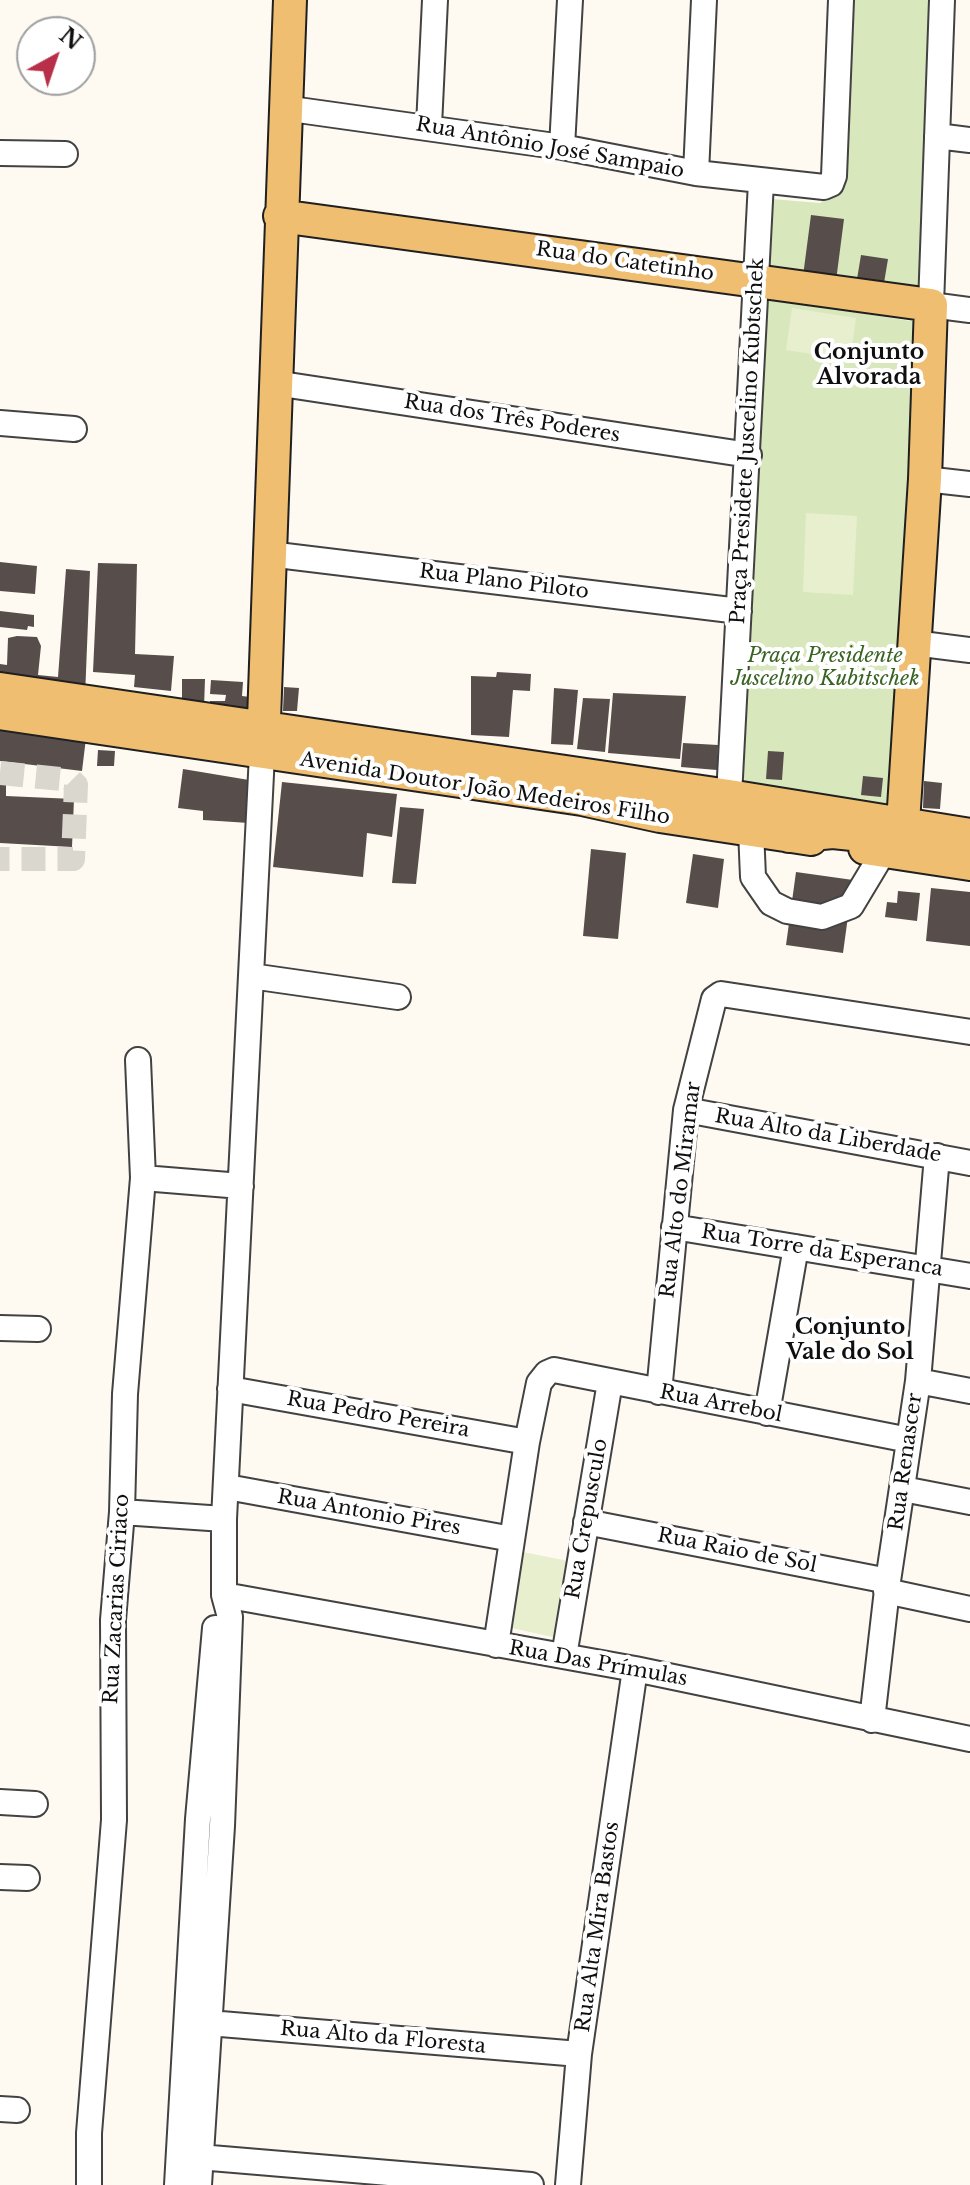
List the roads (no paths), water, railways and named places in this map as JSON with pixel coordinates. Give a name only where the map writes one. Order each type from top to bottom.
[{"type":"main road","points":[[263,741],[290,0]]},
{"type":"main road","name":"Rua do Catetinho","points":[[280,216],[931,305]]},
{"type":"main road","points":[[789,836],[833,832],[891,838],[903,823],[925,479],[931,305]]},
{"type":"main road","name":"Avenida Doutor João Medeiros Filho","points":[[0,689],[660,816],[757,815],[821,810],[970,835]]},
{"type":"main road","name":"Avenida Doutor João Medeiros Filho","points":[[0,713],[729,796],[789,836],[970,864]]},
{"type":"main road","points":[[660,816],[662,803],[668,798],[710,801],[729,796]]},
{"type":"street","points":[[429,126],[435,0]]},
{"type":"street","points":[[562,147],[570,0]]},
{"type":"street","points":[[696,173],[704,0]]},
{"type":"street","name":"Rua Antônio José Sampaio","points":[[284,108],[429,126],[696,173],[816,187],[831,184],[834,176],[841,0]]},
{"type":"street","points":[[931,305],[942,0]]},
{"type":"street","points":[[937,136],[970,140]]},
{"type":"street","points":[[0,153],[65,154]]},
{"type":"street","name":"Praça Presidete Juscelino Kubtschek","points":[[729,796],[761,182]]},
{"type":"street","name":"Rua do Catetinho","points":[[931,305],[970,310]]},
{"type":"street","name":"Rua dos Três Poderes","points":[[275,383],[749,455]]},
{"type":"street","points":[[0,423],[74,429]]},
{"type":"street","points":[[925,479],[970,484]]},
{"type":"street","name":"Rua Plano Piloto","points":[[269,554],[739,611]]},
{"type":"street","points":[[914,643],[970,650]]},
{"type":"street","points":[[199,2185],[191,2156],[210,1820],[216,1614],[224,1595],[224,1519],[263,741]]},
{"type":"street","points":[[757,815],[753,877],[771,903],[787,911],[822,917],[851,906],[861,895],[884,851]]},
{"type":"street","points":[[251,976],[398,997]]},
{"type":"street","name":"Rua Alto do Miramar","points":[[659,1392],[686,1110],[712,1003],[721,994],[970,1032]]},
{"type":"street","name":"Rua Zacarias Ciriaco","points":[[89,2185],[89,2133],[114,1820],[113,1620],[122,1512],[125,1394],[143,1178],[138,1060]]},
{"type":"street","name":"Rua Alto da Liberdade","points":[[686,1110],[970,1163]]},
{"type":"street","name":"Rua Renascer","points":[[872,1720],[887,1586],[918,1381],[937,1156]]},
{"type":"street","points":[[143,1178],[241,1186]]},
{"type":"street","name":"Rua Torre da Esperanca","points":[[674,1227],[970,1276]]},
{"type":"street","points":[[767,1413],[796,1247]]},
{"type":"street","points":[[0,1328],[38,1329]]},
{"type":"street","name":"Rua Arrebol","points":[[527,1442],[539,1383],[554,1370],[909,1440]]},
{"type":"street","points":[[918,1381],[970,1391]]},
{"type":"street","name":"Rua Crepusculo","points":[[564,1656],[610,1382]]},
{"type":"street","name":"Rua Pedro Pereira","points":[[230,1389],[527,1442]]},
{"type":"street","points":[[496,1645],[527,1442]]},
{"type":"street","name":"Rua Antonio Pires","points":[[227,1487],[512,1539]]},
{"type":"street","points":[[903,1489],[970,1502]]},
{"type":"street","points":[[122,1512],[224,1519]]},
{"type":"street","name":"Rua Raio de Sol","points":[[586,1522],[887,1586],[970,1609]]},
{"type":"street","name":"Rua Das Prímulas","points":[[224,1595],[635,1669],[970,1739]]},
{"type":"street","name":"Rua Alta Mira Bastos","points":[[568,2185],[579,2054],[635,1669]]},
{"type":"street","points":[[0,1802],[35,1804]]},
{"type":"street","points":[[0,1877],[27,1878]]},
{"type":"street","name":"Rua Alto da Floresta","points":[[198,2022],[579,2054]]},
{"type":"street","points":[[177,2185],[191,2156]]},
{"type":"street","points":[[191,2156],[531,2185]]},
{"type":"tunnel","points":[[0,773],[71,780],[76,785],[73,859],[0,859]]},
{"type":"district","name":"Conjunto Alvorada","points":[[869,366]]},
{"type":"district","name":"Conjunto Vale do Sol","points":[[850,1340]]},
{"type":"park label","name":"Praça Presidente Juscelino Kubitschek","points":[[825,668]]}]
